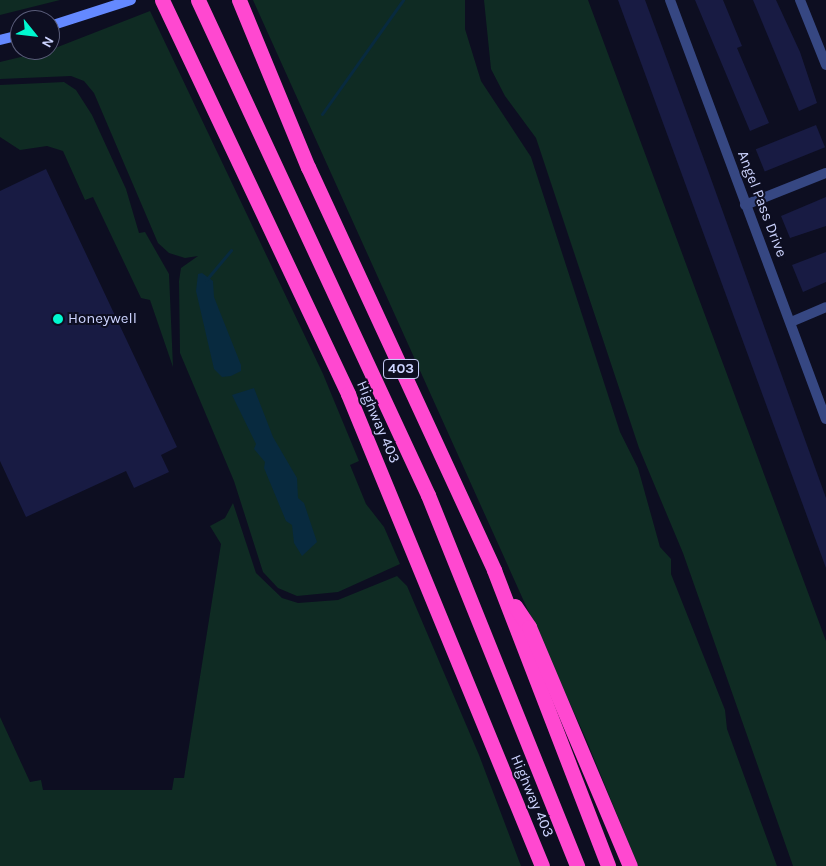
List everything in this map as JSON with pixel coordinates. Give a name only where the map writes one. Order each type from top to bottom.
[{"type":"highway","name":"Highway 403","points":[[162,0],[348,394],[542,866]]},
{"type":"highway","points":[[198,0],[428,495],[577,866]]},
{"type":"highway","name":"403","points":[[239,0],[308,167],[494,570],[608,866]]},
{"type":"highway","points":[[494,570],[528,628],[630,866]]},
{"type":"street","points":[[60,23],[131,0]]},
{"type":"street","name":"Angel Pass Drive","points":[[670,0],[826,419]]},
{"type":"street","points":[[800,0],[826,65]]},
{"type":"street","points":[[746,205],[826,174]]},
{"type":"street","points":[[790,322],[826,307]]},
{"type":"green space","points":[[0,0],[60,0],[20,10],[10,10],[10,12],[0,15]]},
{"type":"green space","points":[[253,0],[465,0],[465,29],[481,81],[531,157],[620,432],[638,468],[660,547],[671,559],[671,574],[725,710],[727,729],[777,866],[638,866],[586,739]]},
{"type":"green space","points":[[484,0],[588,0],[826,641],[826,866],[793,866],[683,553],[639,448],[536,138],[505,96],[491,69]]},
{"type":"green space","points":[[150,11],[323,374],[359,461],[350,465],[366,504],[384,527],[400,564],[338,592],[297,596],[278,588],[263,572],[234,481],[180,353],[179,281],[181,268],[198,256],[185,258],[169,253],[158,243],[94,93],[84,81],[71,76],[0,79],[0,62],[10,60],[60,60],[60,46]]},
{"type":"green space","points":[[64,82],[76,90],[92,115],[126,189],[139,233],[145,232],[169,274],[173,367],[150,300],[141,298],[93,197],[85,200],[63,151],[47,146],[20,150],[0,137],[0,85]]},
{"type":"green space","points":[[233,503],[256,573],[282,598],[298,603],[338,600],[397,576],[407,586],[479,755],[521,866],[0,866],[0,717],[30,782],[41,780],[43,790],[172,790],[174,778],[184,778],[221,544],[210,526],[225,518]]},
{"type":"water","points":[[202,273],[213,281],[214,297],[241,365],[241,371],[231,376],[222,377],[214,369],[196,291],[198,274]]},
{"type":"water","points":[[254,388],[273,437],[297,478],[298,498],[304,503],[317,542],[302,556],[294,543],[292,525],[286,521],[264,468],[265,462],[254,449],[256,444],[232,395]]},
{"type":"building","points":[[618,0],[645,0],[706,165],[826,498],[826,568]]},
{"type":"building","points":[[695,0],[723,0],[742,46],[737,48],[769,123],[750,131]]},
{"type":"building","points":[[753,0],[776,0],[800,52],[817,103],[799,111]]},
{"type":"building","points":[[816,125],[825,147],[765,172],[756,149]]},
{"type":"building","name":"Honeywell","points":[[46,169],[177,447],[161,455],[169,472],[134,488],[126,471],[26,517],[0,461],[0,191]]},
{"type":"building","points":[[826,197],[826,226],[790,238],[781,216]]},
{"type":"building","points":[[826,252],[826,282],[803,292],[792,265]]},
{"type":"waterway","points":[[322,114],[403,0]]},
{"type":"waterway","points":[[206,280],[231,250]]},
{"type":"place","name":"Honeywell","points":[[58,319]]}]
